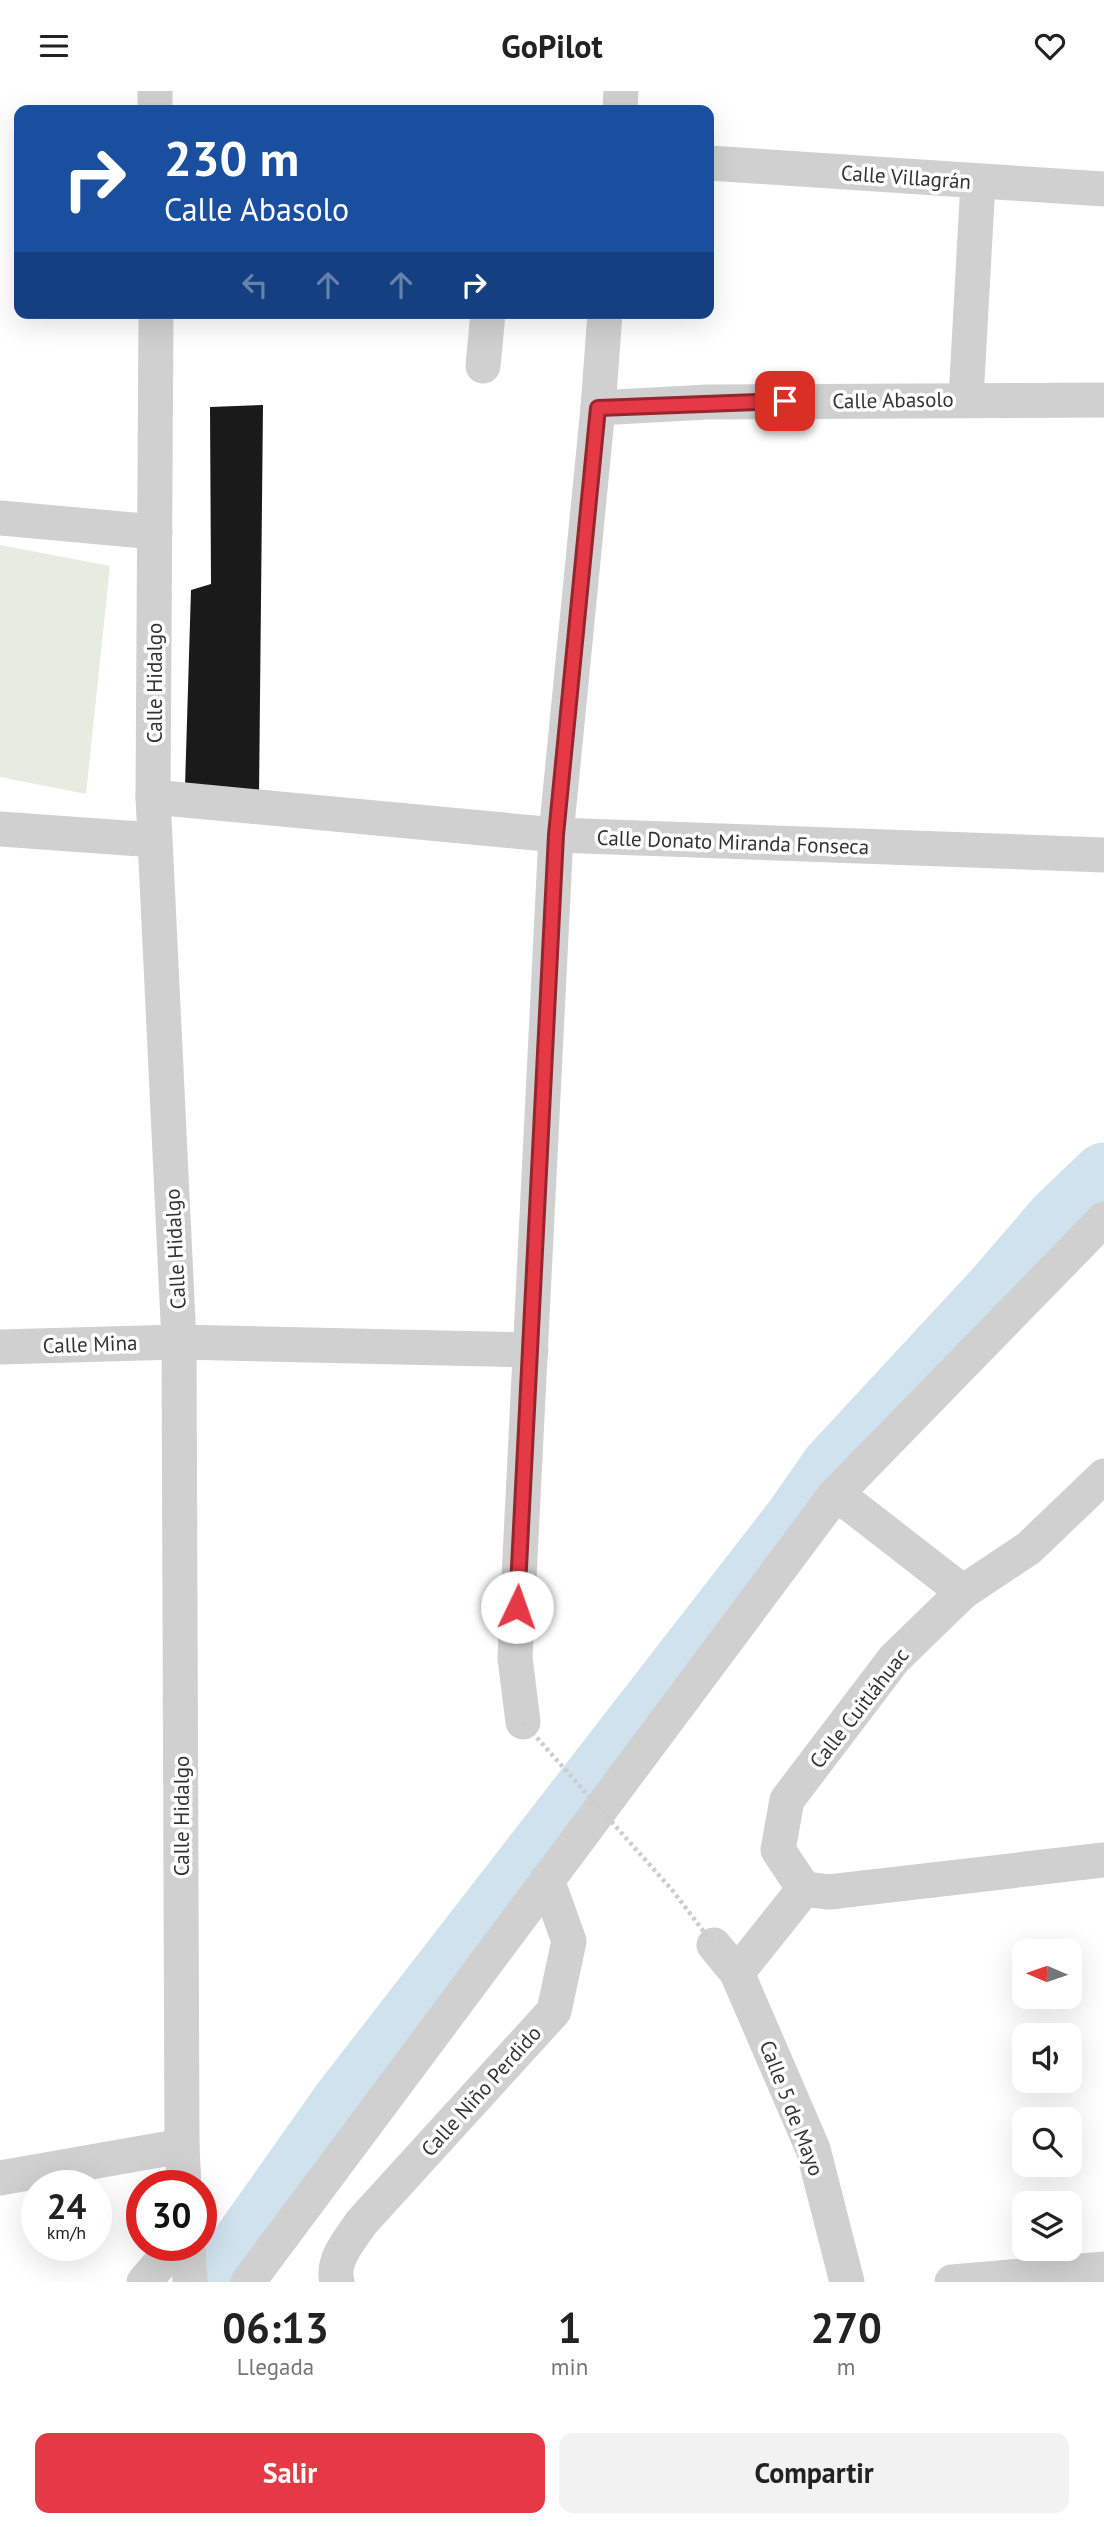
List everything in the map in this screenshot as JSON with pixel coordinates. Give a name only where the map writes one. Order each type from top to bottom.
[{"type":"street","name":"Calle Villagrán","points":[[714,163],[1104,189]]},
{"type":"street","points":[[966,399],[978,182]]},
{"type":"street","name":"Calle Hidalgo","points":[[156,319],[153,797],[179,1342],[183,2170]]},
{"type":"street","points":[[483,366],[487,319]]},
{"type":"street","points":[[523,1722],[515,1658],[556,835],[605,319]]},
{"type":"street","name":"Calle Abasolo","points":[[598,408],[708,402],[1104,400]]},
{"type":"street","points":[[0,518],[155,532]]},
{"type":"street","name":"Calle Donato Miranda Fonseca","points":[[153,797],[556,835],[1104,855]]},
{"type":"street","points":[[0,829],[154,840]]},
{"type":"street","points":[[248,2282],[834,1496],[1104,1219]]},
{"type":"street","name":"Calle Mina","points":[[0,1347],[179,1342],[531,1350]]},
{"type":"street","name":"Calle Cuitláhuac","points":[[804,1889],[778,1850],[787,1800],[894,1659],[963,1592],[1029,1548],[1104,1476]]},
{"type":"street","points":[[834,1496],[851,1505],[963,1592]]},
{"type":"street","points":[[737,1973],[804,1889],[830,1892],[1104,1860]]},
{"type":"street","name":"Calle Niño Perdido","points":[[337,2282],[335,2277],[338,2258],[361,2223],[554,2011],[569,1941],[547,1880]]},
{"type":"street","name":"Calle 5 de Mayo","points":[[714,1945],[737,1973],[813,2149],[847,2282]]},
{"type":"street","points":[[0,2178],[181,2146]]},
{"type":"street","points":[[144,2282],[162,2261]]},
{"type":"street","points":[[189,2261],[190,2282]]},
{"type":"street","points":[[952,2282],[1104,2269]]},
{"type":"path","points":[[523,1722],[673,1891],[714,1945]]},
{"type":"shaded area","points":[[0,545],[110,566],[86,794],[0,777]]},
{"type":"building","points":[[263,405],[259,795],[185,787],[191,590],[211,584],[210,407]]},
{"type":"waterway","points":[[216,2282],[344,2101],[795,1520],[832,1467],[996,1290],[1058,1218],[1104,1174]]},
{"type":"route","points":[[517,1607],[556,835],[598,408],[785,401]]}]
